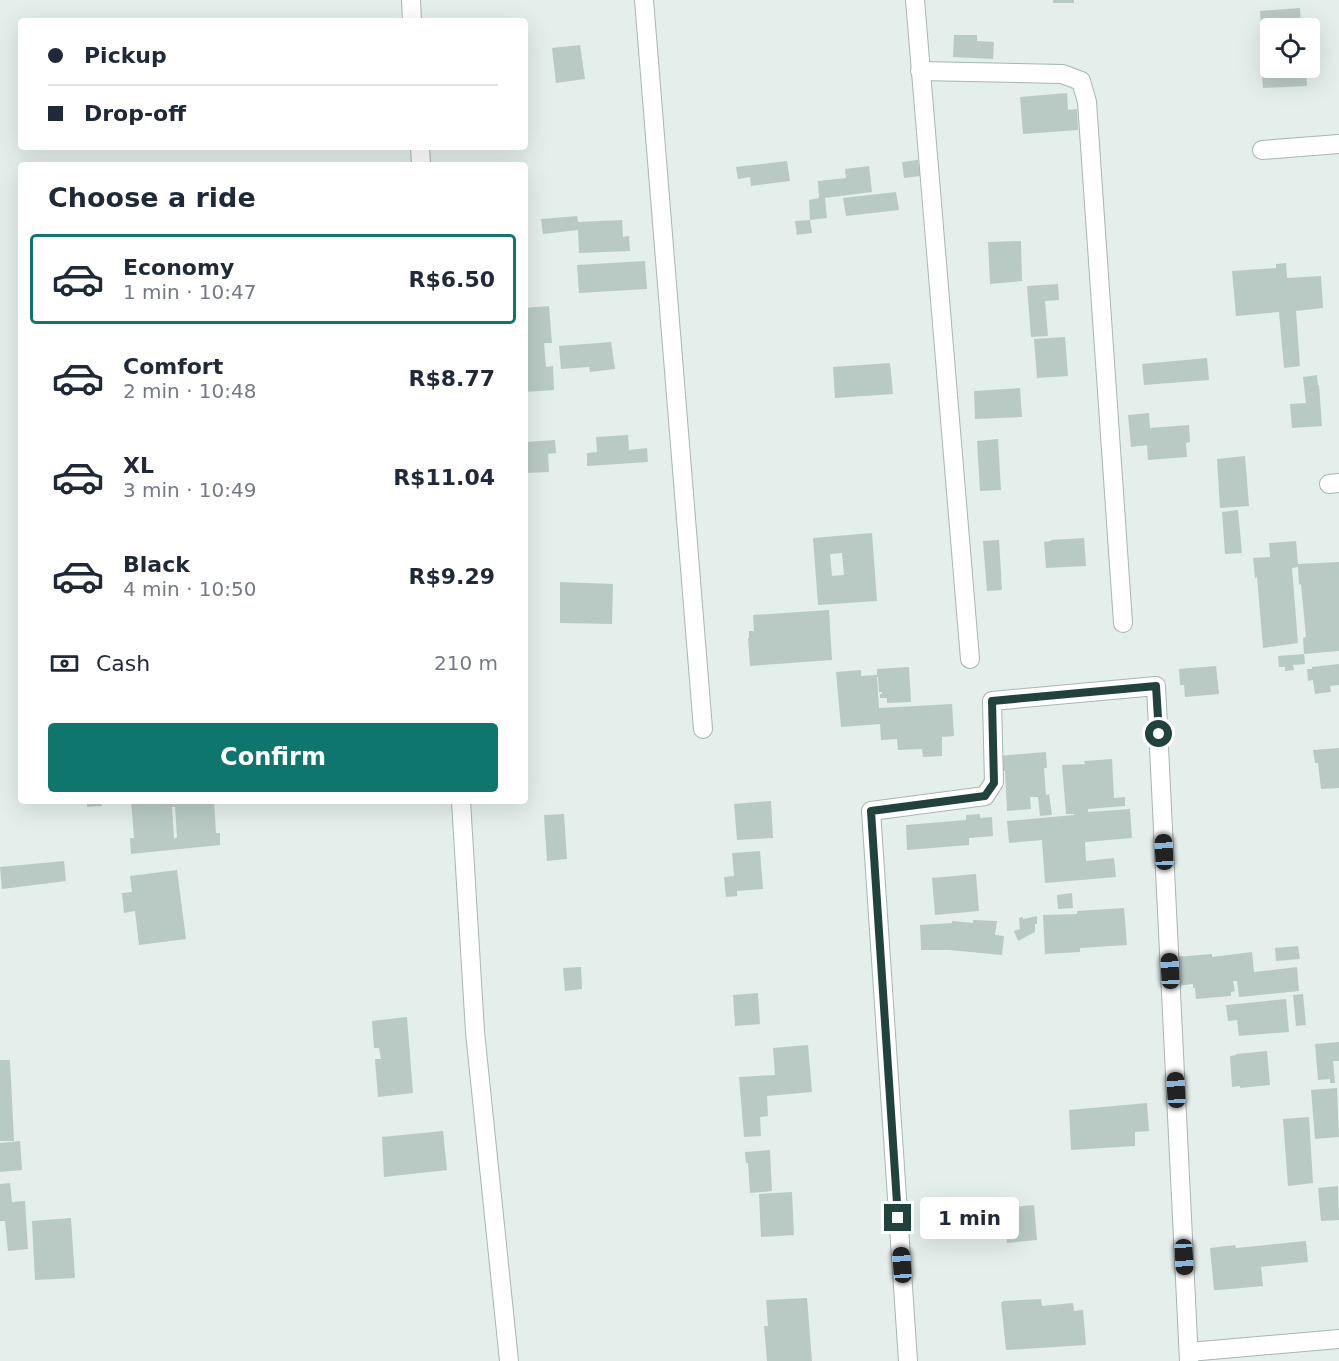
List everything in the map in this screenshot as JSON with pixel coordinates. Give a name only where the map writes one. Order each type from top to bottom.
[{"type":"street","points":[[411,0],[412,18]]},
{"type":"street","points":[[644,0],[703,729]]},
{"type":"street","points":[[915,0],[970,659]]},
{"type":"street","points":[[920,72],[1062,74],[1081,81],[1087,102],[1123,623]]},
{"type":"street","points":[[1262,150],[1339,144]]},
{"type":"street","points":[[908,1361],[871,811],[985,796],[994,783],[992,701],[1156,686],[1189,1357],[1339,1339]]},
{"type":"street","points":[[461,804],[476,1032],[509,1361]]},
{"type":"building","points":[[1053,0],[1074,0],[1074,3],[1053,3]]},
{"type":"building","points":[[1300,8],[1300,18],[1261,18],[1260,11]]},
{"type":"building","points":[[954,35],[977,35],[977,41],[994,42],[993,59],[953,57]]},
{"type":"building","points":[[580,45],[585,79],[556,83],[552,48]]},
{"type":"building","points":[[1262,78],[1307,78],[1307,86],[1263,88]]},
{"type":"building","points":[[1067,93],[1068,110],[1077,109],[1078,130],[1023,134],[1020,97]]},
{"type":"building","points":[[918,160],[920,176],[904,178],[902,162]]},
{"type":"building","points":[[787,161],[790,181],[751,186],[750,177],[738,179],[736,167]]},
{"type":"building","points":[[869,166],[872,192],[825,198],[827,218],[810,220],[809,200],[819,198],[818,181],[846,178],[845,169]]},
{"type":"building","points":[[896,192],[899,210],[846,216],[843,198]]},
{"type":"building","points":[[577,216],[578,222],[622,220],[623,237],[629,236],[630,251],[579,253],[578,230],[543,234],[541,219]]},
{"type":"building","points":[[810,220],[812,233],[797,235],[795,221]]},
{"type":"building","points":[[1021,241],[1022,281],[990,284],[988,242]]},
{"type":"building","points":[[645,261],[647,289],[579,293],[577,265]]},
{"type":"building","points":[[1286,263],[1287,278],[1321,276],[1323,308],[1296,311],[1300,366],[1284,368],[1279,312],[1236,316],[1232,271],[1276,268],[1276,264]]},
{"type":"building","points":[[1058,284],[1059,300],[1045,301],[1048,336],[1031,337],[1027,286]]},
{"type":"building","points":[[549,306],[552,343],[544,343],[546,367],[553,366],[554,390],[528,392],[528,308]]},
{"type":"building","points":[[1065,337],[1068,376],[1037,378],[1034,339]]},
{"type":"building","points":[[611,342],[615,369],[590,372],[589,367],[561,369],[559,346]]},
{"type":"building","points":[[1207,358],[1209,380],[1144,385],[1142,364]]},
{"type":"building","points":[[890,363],[893,394],[835,398],[833,367]]},
{"type":"building","points":[[1317,375],[1322,426],[1292,428],[1290,404],[1306,403],[1303,377]]},
{"type":"building","points":[[1020,388],[1022,417],[975,419],[974,391]]},
{"type":"building","points":[[1149,413],[1150,428],[1189,425],[1190,442],[1186,443],[1187,457],[1148,460],[1147,445],[1131,447],[1128,415]]},
{"type":"building","points":[[628,435],[629,450],[647,448],[648,462],[587,466],[587,453],[597,452],[596,437]]},
{"type":"building","points":[[998,439],[1001,490],[980,491],[977,441]]},
{"type":"building","points":[[555,440],[556,453],[548,454],[549,472],[528,473],[528,442]]},
{"type":"building","points":[[1245,456],[1249,506],[1220,508],[1217,459]]},
{"type":"building","points":[[1238,510],[1242,553],[1225,554],[1222,512]]},
{"type":"building","points":[[872,533],[877,601],[818,605],[813,538]],"holes":[[[842,553],[844,575],[832,576],[830,554]]]},
{"type":"building","points":[[1084,538],[1086,566],[1046,568],[1044,542]]},
{"type":"building","points":[[999,540],[1002,590],[987,591],[983,541]]},
{"type":"building","points":[[1296,541],[1298,564],[1339,562],[1339,651],[1304,654],[1303,638],[1306,637],[1298,567],[1292,568],[1298,643],[1263,648],[1257,577],[1255,578],[1253,558],[1270,557],[1269,543]]},
{"type":"building","points":[[560,582],[613,584],[612,624],[560,623]]},
{"type":"building","points":[[829,610],[832,660],[750,666],[748,638],[749,631],[754,631],[753,615]]},
{"type":"building","points":[[1304,654],[1305,664],[1293,665],[1294,670],[1285,671],[1285,667],[1279,667],[1278,656]]},
{"type":"building","points":[[1339,664],[1339,685],[1330,686],[1331,692],[1315,694],[1313,680],[1308,681],[1307,669]]},
{"type":"building","points":[[1216,666],[1219,694],[1185,697],[1184,685],[1180,685],[1179,669]]},
{"type":"building","points":[[909,667],[911,702],[887,703],[887,698],[880,698],[882,692],[879,692],[877,677],[879,708],[952,704],[954,736],[942,737],[942,756],[923,757],[922,749],[898,750],[897,739],[881,740],[880,724],[841,727],[836,672],[861,670],[861,676],[877,675],[877,669]]},
{"type":"building","points":[[1339,748],[1339,788],[1321,789],[1318,763],[1315,763],[1313,750]]},
{"type":"building","points":[[1046,752],[1047,768],[1044,768],[1046,795],[1049,794],[1052,815],[1040,816],[1038,797],[1030,797],[1031,809],[1007,811],[1005,771],[1000,771],[998,756]]},
{"type":"building","points":[[1112,759],[1114,798],[1125,797],[1125,806],[1088,809],[1088,812],[1130,809],[1132,838],[1085,842],[1086,861],[1114,858],[1116,877],[1045,883],[1042,840],[1009,843],[1007,821],[1074,815],[1066,814],[1062,765]]},
{"type":"building","points":[[771,801],[773,838],[737,840],[734,804]]},
{"type":"building","points":[[87,804],[102,804],[102,806],[87,807]]},
{"type":"building","points":[[131,804],[214,804],[216,833],[220,833],[220,845],[131,854],[130,838],[134,838]],"holes":[[[172,807],[175,807],[177,837],[174,839]]]},
{"type":"building","points":[[564,814],[567,859],[547,861],[544,815]]},
{"type":"building","points":[[980,814],[980,818],[992,817],[993,836],[969,838],[969,845],[907,850],[906,825],[966,820],[966,815]]},
{"type":"building","points":[[760,851],[763,889],[737,891],[737,896],[726,897],[724,877],[734,876],[732,853]]},
{"type":"building","points":[[64,861],[66,881],[2,889],[0,867]]},
{"type":"building","points":[[177,870],[186,939],[139,945],[135,911],[124,913],[122,893],[132,892],[130,876]]},
{"type":"building","points":[[976,874],[979,911],[935,915],[932,878]]},
{"type":"building","points":[[1072,893],[1073,908],[1058,909],[1057,895]]},
{"type":"building","points":[[1124,908],[1127,945],[1080,948],[1080,952],[1045,954],[1043,915],[1077,914],[1077,911]]},
{"type":"building","points":[[1037,916],[1035,932],[1018,941],[1014,931],[1020,929],[1019,918]]},
{"type":"building","points":[[973,920],[997,921],[995,935],[1004,936],[1002,955],[921,950],[920,925],[952,923],[952,921],[973,923]]},
{"type":"building","points":[[1298,946],[1300,959],[1276,961],[1275,948]]},
{"type":"building","points":[[1252,952],[1254,972],[1297,967],[1299,991],[1239,997],[1237,981],[1233,981],[1235,991],[1231,992],[1231,996],[1196,999],[1193,984],[1177,986],[1175,957],[1212,954],[1212,957]]},
{"type":"building","points":[[581,967],[582,989],[565,991],[563,968]]},
{"type":"building","points":[[758,993],[760,1024],[735,1026],[733,995]]},
{"type":"building","points":[[1303,994],[1306,1025],[1296,1026],[1293,995]]},
{"type":"building","points":[[1286,999],[1289,1032],[1239,1036],[1237,1020],[1228,1021],[1226,1005]]},
{"type":"building","points":[[407,1017],[413,1093],[378,1097],[375,1059],[381,1059],[379,1048],[374,1048],[372,1021]]},
{"type":"building","points":[[1339,1042],[1339,1061],[1333,1061],[1335,1083],[1330,1083],[1330,1079],[1318,1080],[1315,1044]]},
{"type":"building","points":[[808,1045],[812,1092],[767,1096],[768,1116],[760,1117],[761,1136],[744,1137],[739,1077],[775,1075],[773,1048]]},
{"type":"building","points":[[1267,1051],[1270,1085],[1232,1087],[1230,1056]]},
{"type":"building","points":[[0,1060],[10,1060],[14,1141],[0,1141]]},
{"type":"building","points":[[1337,1088],[1339,1137],[1315,1139],[1311,1090]]},
{"type":"building","points":[[1147,1103],[1149,1131],[1135,1132],[1135,1146],[1071,1150],[1069,1110]]},
{"type":"building","points":[[1309,1117],[1313,1183],[1288,1186],[1283,1119]]},
{"type":"building","points":[[443,1131],[447,1170],[384,1177],[382,1137]]},
{"type":"building","points":[[20,1141],[22,1170],[0,1172],[0,1143]]},
{"type":"building","points":[[770,1150],[772,1191],[750,1193],[745,1152]]},
{"type":"building","points":[[10,1183],[12,1202],[25,1201],[28,1249],[8,1251],[5,1221],[0,1221],[0,1184]]},
{"type":"building","points":[[1338,1186],[1339,1220],[1321,1221],[1318,1188]]},
{"type":"building","points":[[792,1192],[794,1235],[761,1237],[759,1194]]},
{"type":"building","points":[[1034,1205],[1037,1240],[1007,1243],[1004,1208]]},
{"type":"building","points":[[71,1218],[75,1278],[35,1280],[32,1221]]},
{"type":"building","points":[[1306,1241],[1308,1262],[1261,1267],[1263,1286],[1214,1290],[1210,1248],[1235,1245],[1236,1248]]},
{"type":"building","points":[[807,1298],[812,1361],[767,1361],[764,1326],[768,1326],[766,1300]]},
{"type":"building","points":[[1041,1299],[1042,1306],[1073,1303],[1074,1311],[1083,1310],[1086,1345],[1006,1350],[1001,1302]]},
{"type":"route","points":[[898,1218],[871,811],[985,796],[994,783],[992,701],[1156,686],[1159,734]]}]
